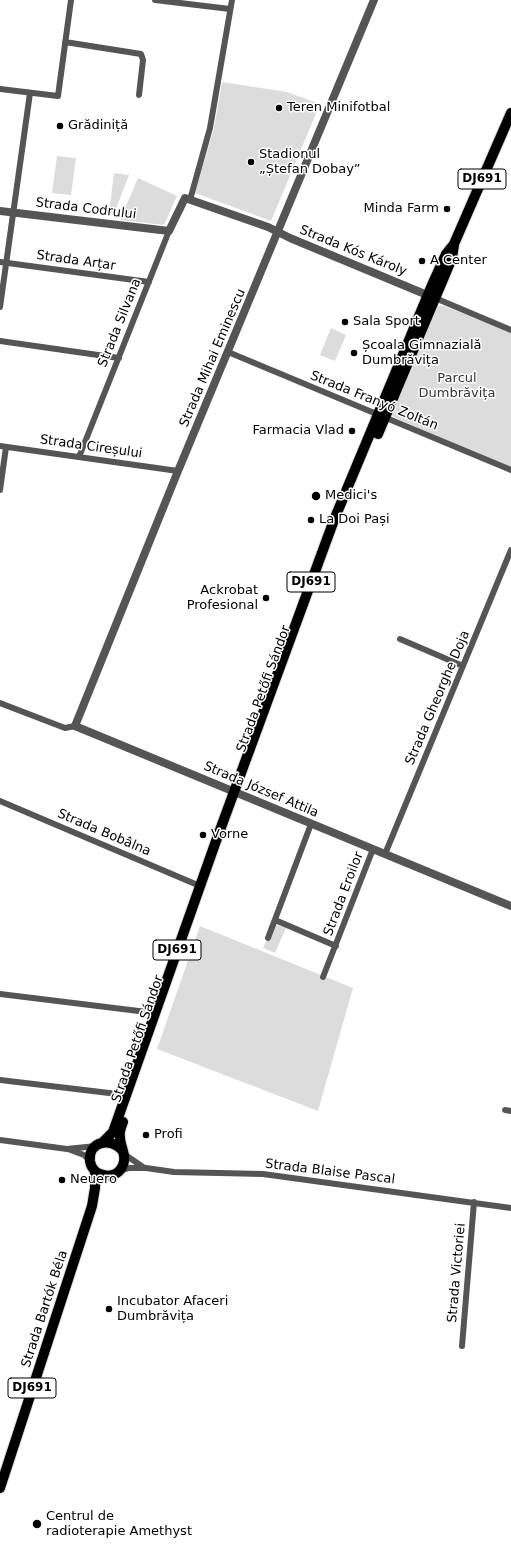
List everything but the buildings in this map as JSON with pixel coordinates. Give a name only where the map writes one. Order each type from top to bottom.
[{"type":"main road","name":"Strada Petőfi Sándor","points":[[123,1152],[120,1133],[128,1104],[236,793],[334,520],[382,416],[431,297],[452,258],[454,244],[511,113]]},
{"type":"main road","name":"Strada Petőfi Sándor","points":[[99,1144],[113,1132],[200,886],[236,793]]},
{"type":"main road","points":[[99,1144],[114,1143],[123,1152]]},
{"type":"main road","name":"DJ691","points":[[93,1166],[90,1156],[99,1144]]},
{"type":"main road","name":"DJ691","points":[[114,1174],[123,1167],[123,1152]]},
{"type":"main road","points":[[93,1166],[104,1176],[114,1174]]},
{"type":"main road","name":"Strada Bartók Béla","points":[[0,1488],[92,1206],[95,1194],[93,1166]]},
{"type":"main road","name":"Strada Bartók Béla","points":[[92,1206],[114,1174]]},
{"type":"street","points":[[0,89],[58,96],[70,0]]},
{"type":"street","points":[[155,0],[230,9]]},
{"type":"street","name":"Strada Silvana","points":[[79,457],[169,231],[187,199],[210,128],[232,0]]},
{"type":"street","name":"Strada Mihai Eminescu","points":[[75,726],[178,471],[374,0]]},
{"type":"street","points":[[65,42],[141,54],[143,60],[139,95]]},
{"type":"street","points":[[0,307],[3,262],[13,212],[30,93]]},
{"type":"street","name":"Strada Kós Károly","points":[[187,199],[278,232],[511,330]]},
{"type":"street","name":"Strada Codrului","points":[[0,211],[169,231]]},
{"type":"street","name":"Strada Arțar","points":[[3,262],[149,282]]},
{"type":"street","points":[[0,341],[119,358]]},
{"type":"street","name":"Strada Franyó Zoltán","points":[[228,352],[511,470]]},
{"type":"street","points":[[0,490],[3,446]]},
{"type":"street","name":"Strada Cireșului","points":[[3,446],[178,471]]},
{"type":"street","name":"Strada Gheorghe Doja","points":[[385,854],[511,550]]},
{"type":"street","points":[[400,639],[463,666]]},
{"type":"street","name":"Strada József Attila","points":[[0,703],[65,728],[75,726],[511,906]]},
{"type":"street","name":"Strada Bobâlna","points":[[0,801],[200,886]]},
{"type":"street","points":[[268,938],[311,824]]},
{"type":"street","name":"Strada Eroilor","points":[[324,977],[373,849]]},
{"type":"street","name":"Strada Eroilor","points":[[275,920],[336,946]]},
{"type":"street","points":[[0,994],[155,1013]]},
{"type":"street","points":[[0,1080],[126,1095]]},
{"type":"street","points":[[0,1140],[67,1149],[84,1156],[93,1166]]},
{"type":"street","points":[[67,1149],[99,1144]]},
{"type":"street","name":"Strada Blaise Pascal","points":[[123,1152],[133,1162],[146,1168]]},
{"type":"street","name":"Strada Blaise Pascal","points":[[114,1174],[129,1168],[146,1168],[174,1172],[263,1174],[511,1208]]},
{"type":"street","name":"Strada Victoriei","points":[[462,1346],[474,1202]]},
{"type":"green space","name":"Stadionul „Ștefan Dobay”","points":[[222,82],[287,92],[320,104],[271,221],[195,193],[214,128]]},
{"type":"green space","points":[[57,156],[76,158],[71,195],[52,193]]},
{"type":"green space","points":[[114,173],[129,175],[114,214],[109,213]]},
{"type":"green space","points":[[138,178],[177,196],[164,225],[120,220]]},
{"type":"green space","name":"Parcul Dumbrăvița","points":[[444,306],[511,332],[511,469],[390,414],[433,308]]},
{"type":"green space","points":[[331,328],[346,335],[335,361],[320,355]]},
{"type":"green space","points":[[275,924],[286,928],[275,953],[263,948]]},
{"type":"green space","points":[[200,926],[353,988],[318,1111],[157,1049]]},
{"type":"place","name":"Teren Minifotbal","points":[[279,108]]},
{"type":"place","name":"Grădiniță","points":[[60,126]]},
{"type":"place","name":"Stadionul „Ștefan Dobay”","points":[[251,162]]},
{"type":"place","name":"Minda Farm","points":[[447,209]]},
{"type":"place","name":"A Center","points":[[422,261]]},
{"type":"place","name":"Sala Sport","points":[[345,322]]},
{"type":"place","name":"Școala Gimnazială Dumbrăvița","points":[[354,353]]},
{"type":"place","name":"Farmacia Vlad","points":[[352,431]]},
{"type":"place","name":"Medici's","points":[[316,496]]},
{"type":"place","name":"La Doi Pași","points":[[311,520]]},
{"type":"place","name":"Ackrobat Profesional","points":[[266,598]]},
{"type":"place","name":"Vorne","points":[[203,835]]},
{"type":"place","name":"Profi","points":[[146,1135]]},
{"type":"place","name":"Neuero","points":[[62,1180]]},
{"type":"place","name":"Incubator Afaceri Dumbrăvița","points":[[109,1309]]},
{"type":"place","name":"Centrul de radioterapie Amethyst","points":[[37,1524]]}]
